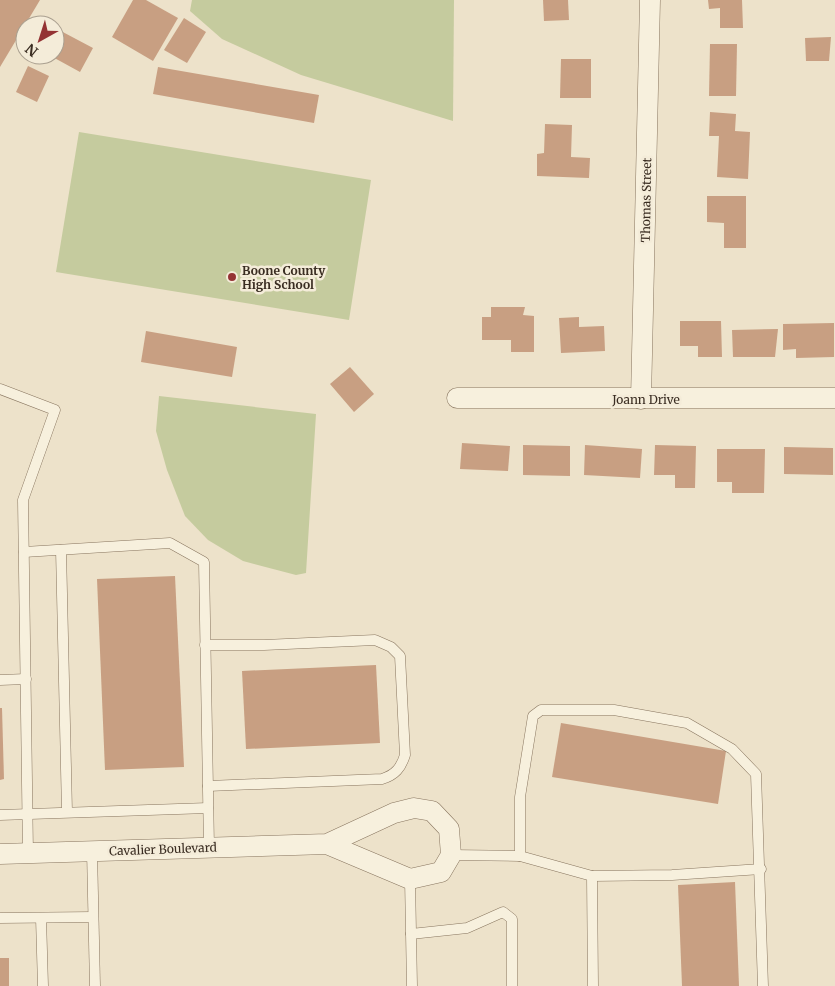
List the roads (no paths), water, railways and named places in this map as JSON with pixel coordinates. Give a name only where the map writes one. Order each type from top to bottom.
[{"type":"street","name":"Thomas Street","points":[[641,399],[650,0]]},
{"type":"street","name":"Joann Drive","points":[[457,398],[835,398]]},
{"type":"street","name":"Cavalier Boulevard","points":[[0,854],[327,844],[394,813],[414,808],[432,811],[450,829],[451,855]]},
{"type":"street","name":"Cavalier Boulevard","points":[[327,844],[410,879]]},
{"type":"street","points":[[410,879],[441,872],[451,855]]},
{"type":"lane","points":[[0,389],[55,410],[23,500],[28,853]]},
{"type":"lane","points":[[24,552],[170,544],[204,562],[209,848]]},
{"type":"lane","points":[[61,550],[67,812]]},
{"type":"lane","points":[[205,645],[264,645],[374,640],[391,647],[400,656],[404,755],[403,763],[398,770],[392,776],[382,779],[208,786]]},
{"type":"lane","points":[[0,680],[26,680]]},
{"type":"lane","points":[[520,856],[520,798],[533,716],[541,710],[614,710],[687,723],[732,749],[756,774],[763,986]]},
{"type":"lane","points":[[0,815],[208,808]]},
{"type":"lane","points":[[92,851],[95,986]]},
{"type":"lane","points":[[451,855],[520,856],[592,876],[672,875],[760,869]]},
{"type":"lane","points":[[592,876],[593,986]]},
{"type":"lane","points":[[410,879],[412,986]]},
{"type":"lane","points":[[411,934],[467,928],[503,912],[512,919],[512,986]]},
{"type":"lane","points":[[0,918],[93,917]]},
{"type":"lane","points":[[41,918],[43,986]]},
{"type":"place","name":"Boone County High School","points":[[232,277]]}]
